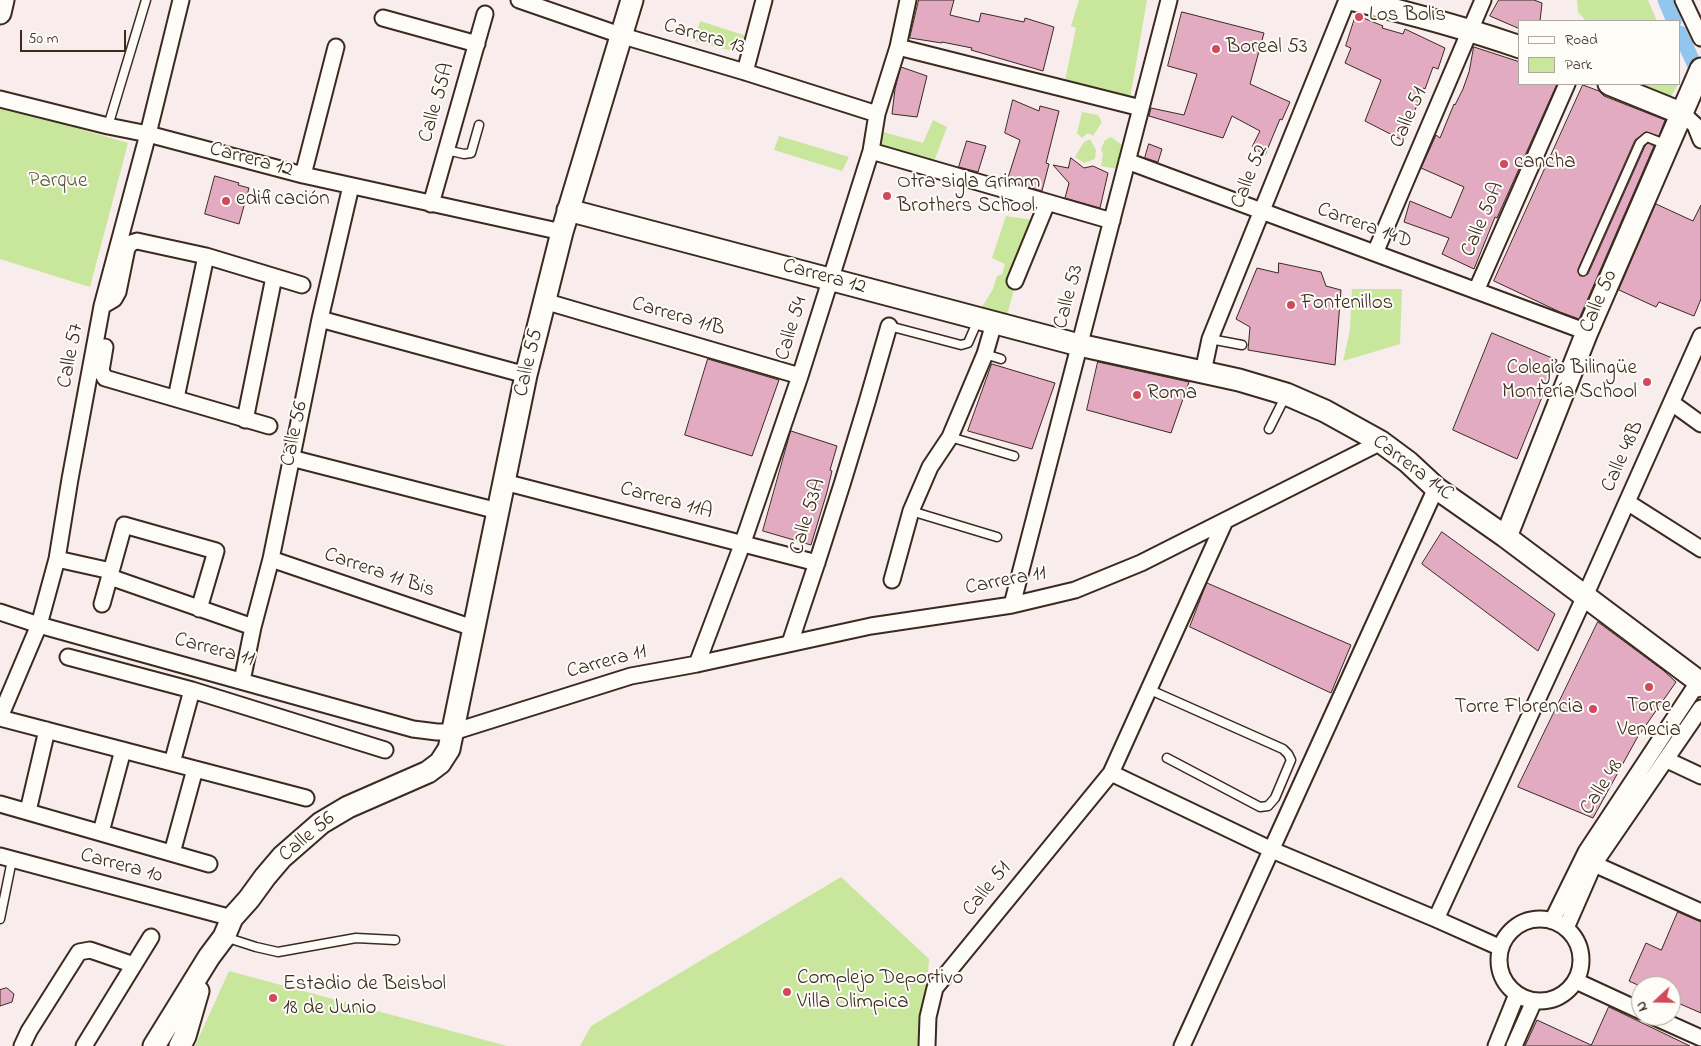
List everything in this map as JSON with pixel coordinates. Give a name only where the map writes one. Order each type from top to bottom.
[{"type":"street","points":[[0,13],[3,0]]},
{"type":"street","name":"Calle 57","points":[[0,717],[39,625],[57,559],[102,306],[148,134],[181,0]]},
{"type":"street","name":"Carrera 13","points":[[519,0],[622,36],[745,72],[877,114]]},
{"type":"street","name":"Calle 55","points":[[453,732],[526,375],[544,301],[568,210],[632,0]]},
{"type":"street","points":[[745,72],[764,0]]},
{"type":"street","name":"Calle 54","points":[[698,664],[742,545],[800,376],[871,151],[877,114],[898,47],[908,0]]},
{"type":"street","name":"Calle 53","points":[[1012,605],[1169,0]]},
{"type":"street","name":"Calle 52","points":[[1203,372],[1210,339],[1347,0]]},
{"type":"street","points":[[1354,0],[1410,12],[1518,46]]},
{"type":"street","name":"Calle 51","points":[[1375,253],[1483,0]]},
{"type":"street","points":[[1683,0],[1701,38]]},
{"type":"street","name":"Calle 55A","points":[[431,204],[486,14]]},
{"type":"street","points":[[382,18],[477,44]]},
{"type":"street","points":[[898,47],[1141,108]]},
{"type":"street","points":[[303,175],[336,48]]},
{"type":"street","name":"Calle 50","points":[[1506,537],[1587,332],[1671,140],[1689,119],[1692,90],[1701,69]]},
{"type":"street","name":"Calle 50A","points":[[1476,291],[1567,85]]},
{"type":"street","points":[[1611,85],[1689,119],[1701,140]]},
{"type":"street","name":"Carrera 12","points":[[0,99],[148,134],[303,175],[562,232]]},
{"type":"street","points":[[871,151],[1112,221]]},
{"type":"street","name":"Carrera 14D","points":[[1127,161],[1587,332]]},
{"type":"street","name":"Calle 56","points":[[242,681],[253,627],[271,560],[320,319],[351,186]]},
{"type":"street","points":[[1016,281],[1047,203]]},
{"type":"street","name":"Carrera 12","points":[[568,210],[1080,345]]},
{"type":"street","points":[[102,306],[114,299],[118,292],[127,248],[131,243],[137,241],[206,256],[302,285]]},
{"type":"street","points":[[176,398],[206,256]]},
{"type":"street","points":[[245,420],[274,277]]},
{"type":"street","name":"Carrera 11B","points":[[544,301],[800,376]]},
{"type":"street","points":[[320,319],[526,375]]},
{"type":"street","points":[[892,580],[911,511],[930,467],[950,437],[985,354],[986,321]]},
{"type":"street","points":[[100,323],[107,327],[108,333],[101,371],[105,378],[270,426]]},
{"type":"street","name":"Calle 53A","points":[[790,643],[817,564],[889,326]]},
{"type":"street","name":"Calle 48B","points":[[1436,919],[1701,336]]},
{"type":"street","name":"Carrera 14C","points":[[1080,345],[1239,380],[1286,394],[1325,411],[1381,442],[1408,462],[1436,488],[1506,537],[1701,683]]},
{"type":"street","points":[[1672,403],[1701,424]]},
{"type":"street","name":"Carrera 11","points":[[0,612],[39,625],[413,730],[453,732],[631,676],[698,664],[871,626],[1012,605],[1084,586],[1141,564],[1381,442]]},
{"type":"street","points":[[291,458],[498,511]]},
{"type":"street","name":"Carrera 11A","points":[[504,482],[817,564]]},
{"type":"street","points":[[1182,1046],[1436,488]]},
{"type":"street","points":[[1627,502],[1701,549]]},
{"type":"street","name":"Calle 51","points":[[927,1046],[928,1017],[935,988],[1111,773],[1225,521]]},
{"type":"street","points":[[102,604],[124,525],[216,551],[199,609]]},
{"type":"street","points":[[57,559],[110,574],[199,609],[253,627]]},
{"type":"street","name":"Carrera 11 Bis","points":[[271,560],[474,628]]},
{"type":"street","points":[[68,657],[192,690],[385,750]]},
{"type":"street","name":"Calle 48","points":[[1552,921],[1586,852],[1693,690],[1701,688]]},
{"type":"street","points":[[172,763],[192,690]]},
{"type":"street","name":"Calle 48","points":[[1566,928],[1594,864],[1701,708]]},
{"type":"street","points":[[0,717],[306,798]]},
{"type":"street","points":[[28,811],[47,730]]},
{"type":"street","name":"Calle 56","points":[[154,1046],[228,928],[276,864],[299,840],[320,823],[348,807],[434,768],[440,763],[449,749],[453,732]]},
{"type":"street","points":[[101,832],[123,750]]},
{"type":"street","points":[[1667,760],[1701,776]]},
{"type":"street","points":[[172,853],[195,769]]},
{"type":"street","points":[[1111,773],[1272,850],[1501,948]]},
{"type":"street","points":[[0,804],[209,864]]},
{"type":"street","name":"Carrera 10","points":[[6,858],[228,928]]},
{"type":"street","points":[[1594,864],[1701,912]]},
{"type":"street","points":[[1539,919],[1552,921],[1566,928],[1574,936],[1580,953],[1580,970],[1576,981],[1558,998],[1546,1001],[1534,1001],[1517,994],[1508,985],[1502,974],[1499,961],[1501,948],[1507,937],[1521,924],[1539,919]]},
{"type":"street","points":[[84,1046],[151,937]]},
{"type":"street","points":[[22,1046],[79,952],[90,950],[134,964]]},
{"type":"street","name":"Calle 56","points":[[180,1046],[209,957]]},
{"type":"street","points":[[1576,981],[1631,1006]]},
{"type":"street","points":[[1496,1046],[1517,994]]},
{"type":"street","points":[[1514,1046],[1534,1001]]},
{"type":"street","points":[[1674,1026],[1701,1038]]},
{"type":"lane","points":[[108,126],[146,0]]},
{"type":"lane","points":[[446,150],[464,154],[471,153],[479,125]]},
{"type":"lane","points":[[1583,271],[1640,143],[1647,137],[1671,140]]},
{"type":"lane","points":[[889,326],[961,346],[968,343],[986,321]]},
{"type":"lane","points":[[1210,339],[1242,345]]},
{"type":"lane","points":[[985,354],[1001,359]]},
{"type":"lane","points":[[1270,429],[1286,394]]},
{"type":"lane","points":[[950,437],[1014,456]]},
{"type":"lane","points":[[911,511],[997,537]]},
{"type":"lane","points":[[1148,689],[1283,749],[1291,760],[1275,798],[1268,806],[1260,807],[1167,758]]},
{"type":"lane","points":[[0,920],[6,858]]},
{"type":"lane","points":[[228,928],[256,947],[278,952],[356,938],[395,940]]},
{"type":"green space","points":[[1079,0],[1147,0],[1129,104],[1063,90],[1076,28],[1071,26]]},
{"type":"green space","points":[[1577,0],[1648,0],[1657,20],[1585,20],[1578,12]]},
{"type":"green space","points":[[700,21],[750,37],[744,54],[694,41]]},
{"type":"green space","points":[[1643,85],[1677,85],[1669,100],[1651,93]]},
{"type":"green space","name":"Parque","points":[[0,106],[128,143],[90,287],[0,259]]},
{"type":"green space","points":[[1082,112],[1098,115],[1102,122],[1093,136],[1088,133],[1082,138],[1077,133]]},
{"type":"green space","points":[[933,120],[947,127],[930,172],[867,154],[876,130],[923,143]]},
{"type":"green space","points":[[779,136],[849,157],[842,171],[774,150]]},
{"type":"green space","points":[[1111,137],[1122,145],[1118,169],[1101,166],[1103,154],[1101,149],[1105,140]]},
{"type":"green space","points":[[1090,139],[1096,150],[1095,159],[1084,163],[1075,157],[1084,142]]},
{"type":"green space","points":[[1006,216],[1033,220],[1007,315],[982,307],[993,289],[997,276],[1002,274],[1005,264],[992,258]]},
{"type":"green space","points":[[1352,289],[1402,289],[1400,344],[1343,361],[1350,330]]},
{"type":"green space","name":"Complejo Deportivo Villa Olimpica","points":[[841,877],[929,959],[922,1046],[580,1046],[591,1026]]},
{"type":"green space","name":"Estadio de Beisbol 18 de Junio","points":[[229,971],[507,1046],[195,1046]]},
{"type":"building","points":[[919,0],[954,0],[950,15],[979,22],[981,13],[1024,22],[1025,18],[1054,27],[1043,71],[971,50],[972,48],[910,38]]},
{"type":"building","points":[[1499,0],[1534,0],[1542,3],[1540,20],[1518,20],[1518,28],[1490,16]]},
{"type":"building","points":[[1182,12],[1264,33],[1250,84],[1290,102],[1282,120],[1280,119],[1265,155],[1252,147],[1260,131],[1232,116],[1223,138],[1149,116],[1151,108],[1184,115],[1187,106],[1197,74],[1168,66]]},
{"type":"building","points":[[1356,15],[1383,26],[1382,28],[1403,34],[1405,29],[1445,48],[1438,69],[1433,67],[1425,89],[1423,88],[1404,141],[1365,121],[1381,80],[1345,63],[1351,48],[1346,46]]},
{"type":"building","points":[[1474,47],[1518,61],[1518,85],[1557,85],[1497,218],[1495,217],[1474,269],[1442,254],[1449,238],[1404,222],[1410,201],[1451,218],[1464,187],[1421,168],[1436,135],[1440,138],[1469,72]]},
{"type":"building","points":[[901,67],[927,76],[917,117],[892,114],[895,89]]},
{"type":"building","points":[[1583,85],[1599,91],[1604,96],[1665,120],[1659,136],[1646,132],[1635,140],[1578,269],[1580,276],[1588,274],[1645,146],[1648,143],[1654,146],[1579,319],[1494,281]]},
{"type":"building","points":[[1013,100],[1039,111],[1040,106],[1059,111],[1046,163],[1049,164],[1042,191],[1007,181],[1020,140],[1005,133]]},
{"type":"building","points":[[967,141],[986,146],[978,172],[959,167]]},
{"type":"building","points":[[1149,144],[1162,149],[1158,162],[1145,158]]},
{"type":"building","points":[[1071,158],[1084,168],[1093,166],[1108,173],[1100,208],[1065,198],[1069,183],[1053,165],[1068,168]]},
{"type":"building","name":"edificación","points":[[215,176],[249,188],[239,224],[205,214]]},
{"type":"building","points":[[1656,204],[1693,221],[1701,205],[1701,299],[1694,316],[1659,302],[1656,307],[1619,290]]},
{"type":"building","name":"Fontenillos","points":[[1279,263],[1321,272],[1326,286],[1341,290],[1335,365],[1248,350],[1250,327],[1236,319],[1257,268],[1278,273]]},
{"type":"building","points":[[1492,333],[1557,360],[1517,459],[1453,430]]},
{"type":"building","points":[[708,359],[779,380],[752,456],[685,435]]},
{"type":"building","name":"Roma","points":[[1098,362],[1189,382],[1171,433],[1087,410]]},
{"type":"building","points":[[992,364],[1055,383],[1032,449],[968,431]]},
{"type":"building","points":[[791,431],[837,446],[830,470],[832,471],[827,492],[811,545],[763,531]]},
{"type":"building","points":[[1442,532],[1555,614],[1538,651],[1422,564]]},
{"type":"building","points":[[1207,583],[1351,645],[1331,693],[1190,627]]},
{"type":"building","name":"Torre Florencia","points":[[1598,622],[1676,682],[1637,738],[1593,818],[1518,787]]},
{"type":"building","points":[[1678,912],[1701,922],[1701,1013],[1681,1004],[1681,976],[1631,976],[1646,943],[1661,950]]},
{"type":"building","points":[[7,988],[14,994],[12,1002],[0,1006],[0,990]]},
{"type":"building","points":[[1609,1007],[1631,1018],[1631,1026],[1648,1026],[1690,1046],[1525,1046],[1537,1020],[1591,1045]]},
{"type":"waterway","points":[[1665,0],[1674,20]]},
{"type":"waterway","points":[[1681,35],[1701,79]]},
{"type":"place","name":"Los Bolis","points":[[1359,17]]},
{"type":"place","name":"Boreal 53","points":[[1216,49]]},
{"type":"place","name":"cancha","points":[[1504,164]]},
{"type":"place","name":"Otra sigla Grimm Brothers School","points":[[887,196]]},
{"type":"place","name":"edificación","points":[[226,201]]},
{"type":"place","name":"Fontenillos","points":[[1291,305]]},
{"type":"place","name":"Colegio Bilingüe Montería School","points":[[1647,382]]},
{"type":"place","name":"Roma","points":[[1137,395]]},
{"type":"place","name":"Torre Venecia","points":[[1649,687]]},
{"type":"place","name":"Torre Florencia","points":[[1593,709]]},
{"type":"place","name":"Complejo Deportivo Villa Olimpica","points":[[787,992]]},
{"type":"place","name":"Estadio de Beisbol 18 de Junio","points":[[273,998]]}]
